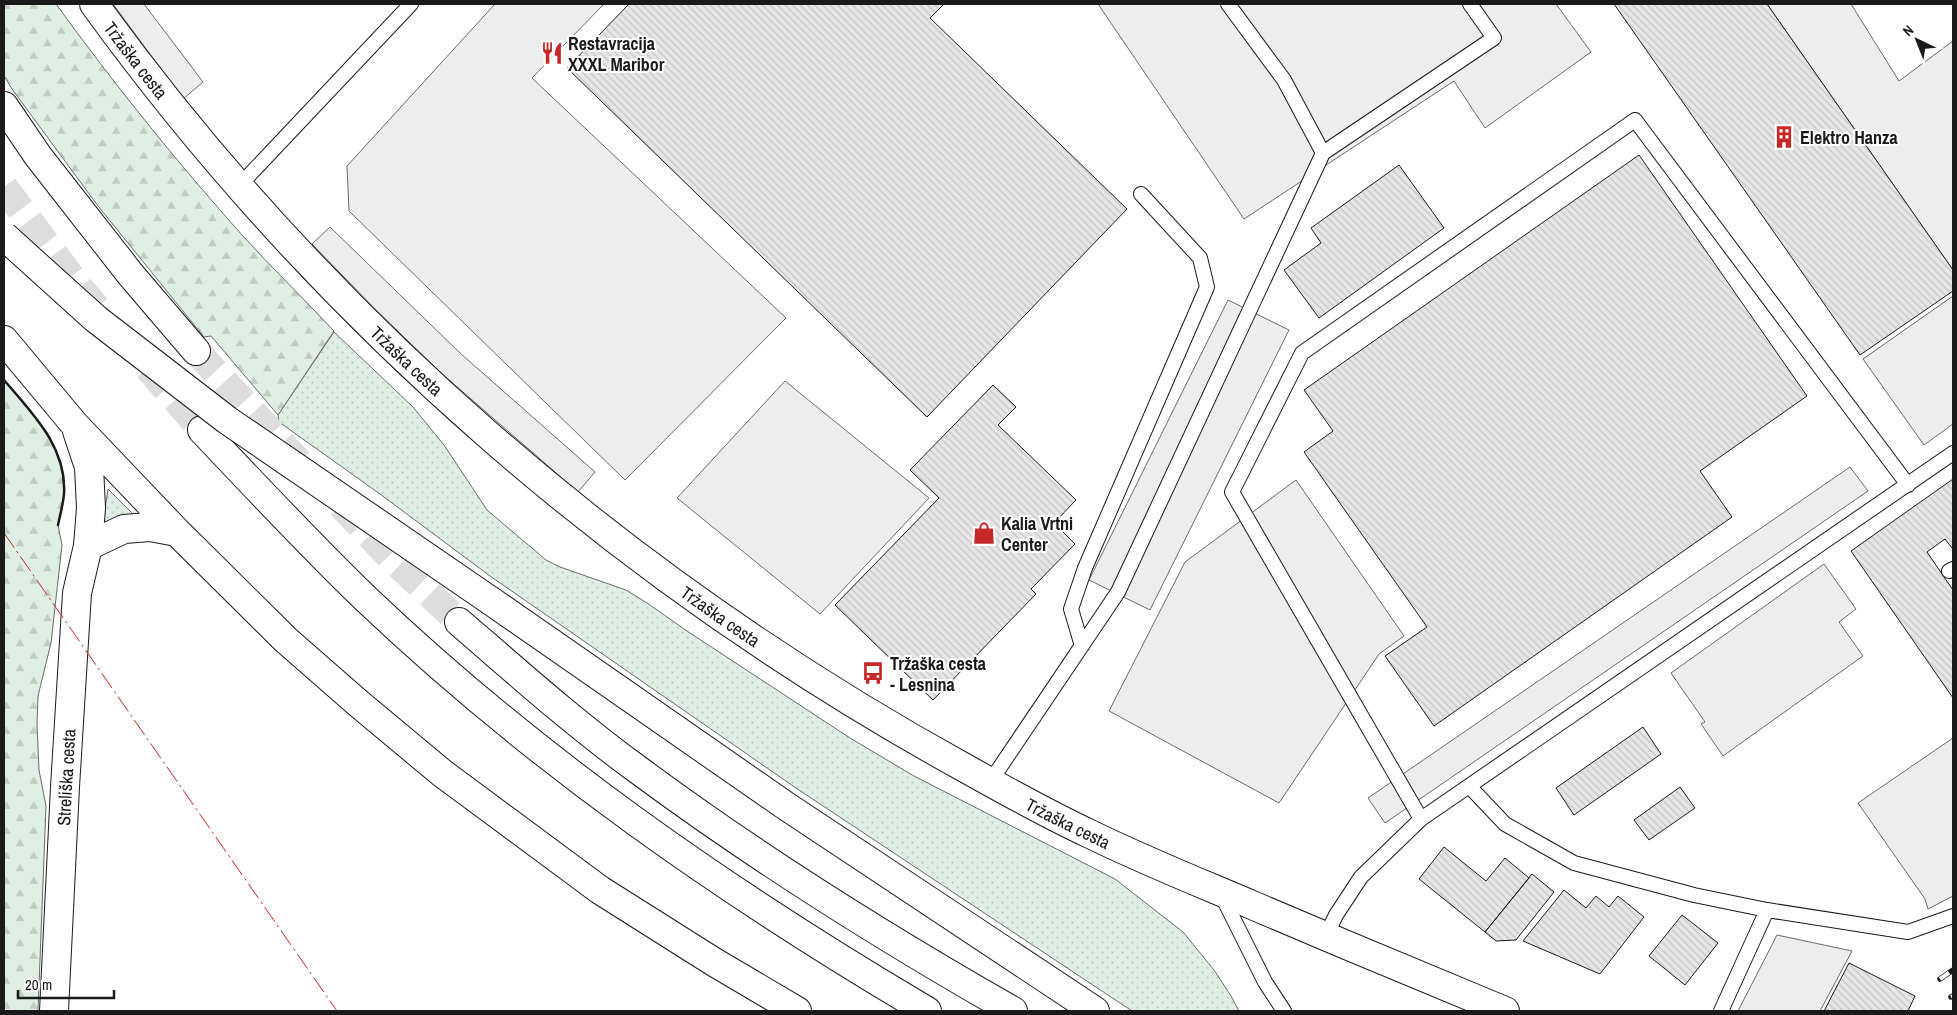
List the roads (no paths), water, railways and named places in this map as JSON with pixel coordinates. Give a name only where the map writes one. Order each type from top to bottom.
[{"type":"main road","name":"Tržaška cesta","points":[[94,4],[168,101],[240,185],[333,289],[406,362],[489,436],[608,535],[752,639],[906,736],[1089,834],[1502,1011]]},
{"type":"main road","points":[[4,106],[38,156],[131,275],[196,351]]},
{"type":"main road","points":[[4,236],[96,319],[227,420],[786,806],[1095,1011]]},
{"type":"main road","points":[[4,340],[75,425],[177,532],[286,640],[442,773],[600,890],[714,962],[797,1011]]},
{"type":"main road","name":"Streliška cesta","points":[[54,1011],[77,593],[88,546],[91,508],[89,467],[75,425]]},
{"type":"main road","points":[[202,430],[305,540],[367,600],[431,658],[527,738],[633,820],[728,887],[848,964],[927,1011]]},
{"type":"main road","points":[[88,546],[124,529],[150,527],[177,532]]},
{"type":"main road","points":[[459,622],[572,718],[636,769],[710,821],[848,914],[1013,1011]]},
{"type":"lane","points":[[240,185],[411,4]]},
{"type":"lane","points":[[1228,4],[1284,80],[1324,153]]},
{"type":"lane","points":[[990,782],[1118,592],[1324,153],[1494,38],[1470,4]]},
{"type":"lane","points":[[1421,819],[1232,492],[1302,353],[1634,120],[1908,485]]},
{"type":"lane","points":[[1082,646],[1071,609],[1085,568],[1207,287],[1200,258],[1141,194]]},
{"type":"lane","points":[[1326,936],[1336,915],[1361,877],[1421,819],[1953,453]]},
{"type":"lane","points":[[1469,786],[1505,824],[1574,863],[1694,895],[1766,910],[1908,932],[1953,916]]},
{"type":"lane","points":[[1219,891],[1265,982],[1284,1011]]},
{"type":"lane","points":[[1722,1011],[1766,910]]},
{"type":"tunnel","points":[[4,187],[78,286],[97,308]]},
{"type":"tunnel","points":[[196,351],[299,462]]},
{"type":"tunnel","points":[[148,368],[202,430]]},
{"type":"tunnel","points":[[341,505],[390,557],[459,622]]},
{"type":"railway","points":[[1940,979],[1953,970]]},
{"type":"place","name":"Restavracija XXXL Maribor","points":[[552,53]]},
{"type":"place","name":"Elektro Hanza","points":[[1784,137]]},
{"type":"place","name":"Kalia Vrtni Center","points":[[984,533]]},
{"type":"place","name":"Tržaška cesta - Lesnina","points":[[873,673]]}]
